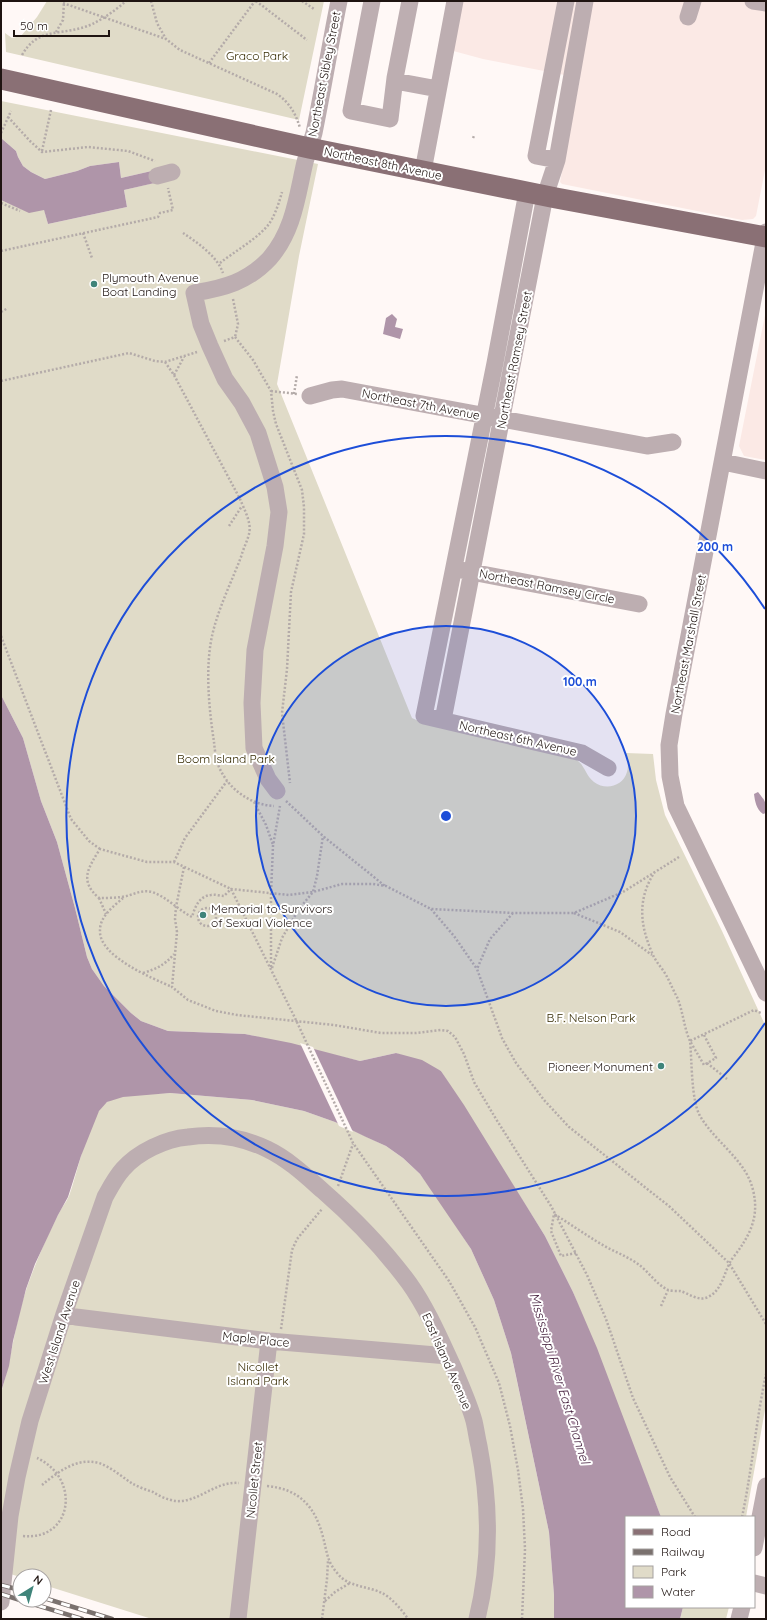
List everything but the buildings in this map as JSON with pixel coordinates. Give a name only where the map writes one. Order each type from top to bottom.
[{"type":"main road","name":"Northeast 8th Avenue","points":[[1,79],[301,140],[423,171],[536,194],[766,235]]},
{"type":"street","name":"Northeast Sibley Street","points":[[210,346],[201,324],[194,293],[228,286],[248,276],[270,257],[281,241],[294,213],[301,140],[314,133],[339,1]]},
{"type":"street","points":[[372,1],[351,111],[390,119],[394,80],[410,1]]},
{"type":"street","points":[[423,171],[455,1]]},
{"type":"street","points":[[557,160],[536,156],[566,1],[585,3]]},
{"type":"street","points":[[753,1],[766,3]]},
{"type":"street","name":"Northeast Ramsey Street","points":[[424,716],[485,417],[536,194],[557,160],[585,3]]},
{"type":"street","points":[[560,31],[579,35]]},
{"type":"street","points":[[555,58],[575,61]]},
{"type":"street","points":[[394,80],[438,89]]},
{"type":"street","points":[[549,90],[569,94]]},
{"type":"street","points":[[542,124],[563,127]]},
{"type":"street","name":"Northeast Ramsey Street","points":[[443,720],[502,420],[536,194]]},
{"type":"street","name":"Northeast Marshall Street","points":[[766,235],[669,745],[670,776],[676,806],[766,993]]},
{"type":"street","points":[[210,346],[225,379],[242,403],[258,432],[275,487],[279,512],[275,546],[255,650],[252,703],[254,748],[268,779],[277,791]]},
{"type":"street","name":"Northeast 7th Avenue","points":[[302,395],[342,389],[485,417],[647,446],[673,442]]},
{"type":"street","points":[[723,462],[766,471]]},
{"type":"street","name":"Northeast Ramsey Circle","points":[[455,569],[639,604]]},
{"type":"street","name":"Northeast 6th Avenue","points":[[424,716],[582,753],[608,768]]},
{"type":"street","name":"West Island Avenue","points":[[1,1602],[10,1516],[30,1421],[64,1314],[105,1197],[123,1168],[146,1152],[167,1141],[182,1137],[215,1135]]},
{"type":"street","name":"East Island Avenue","points":[[215,1135],[242,1139],[262,1146],[278,1155],[297,1169],[358,1224],[376,1243],[410,1285],[434,1327],[448,1356],[474,1420],[484,1470],[487,1546],[483,1596],[477,1619]]},
{"type":"street","name":"Maple Place","points":[[64,1314],[76,1317],[275,1336],[448,1356]]},
{"type":"street","name":"Nicollet Street","points":[[238,1619],[275,1336]]},
{"type":"street","points":[[755,1543],[766,1486]]},
{"type":"street","points":[[755,1583],[766,1586]]},
{"type":"street","points":[[739,1619],[742,1608]]},
{"type":"path","points":[[22,56],[28,45],[39,37],[56,32],[82,28],[104,17],[126,1]]},
{"type":"path","points":[[151,1],[157,23],[166,39]]},
{"type":"path","points":[[209,63],[256,1],[307,40]]},
{"type":"path","points":[[302,1],[314,10]]},
{"type":"path","points":[[56,32],[63,20],[63,2],[166,39],[180,50],[277,94],[286,100],[293,110],[301,140]]},
{"type":"path","points":[[42,152],[51,110]]},
{"type":"path","points":[[1,132],[11,111]]},
{"type":"path","points":[[1,251],[158,217],[160,213],[173,210],[163,164],[128,151],[88,147],[42,152],[8,117]]},
{"type":"path","points":[[183,233],[194,240],[220,263],[251,240],[268,224],[275,212],[284,186]]},
{"type":"path","points":[[1,203],[20,211]]},
{"type":"path","points":[[83,233],[92,258]]},
{"type":"path","points":[[1,381],[129,353],[156,361],[165,362],[184,357],[235,337],[238,324],[232,297]]},
{"type":"path","points":[[1,312],[8,308]]},
{"type":"path","points":[[174,374],[184,357]]},
{"type":"path","points":[[165,362],[174,374],[248,517],[250,532],[217,619],[212,637],[208,680],[210,718],[216,756],[220,770],[240,794],[254,802],[268,806],[280,806],[273,846],[271,893],[271,970]]},
{"type":"path","points":[[271,391],[302,395],[297,375]]},
{"type":"path","points":[[229,526],[243,505]]},
{"type":"path","points":[[1,636],[71,819],[89,841],[100,849],[147,862],[174,862],[231,889],[290,895],[313,892],[342,884],[360,883],[386,886]]},
{"type":"path","points":[[174,862],[185,838],[227,780]]},
{"type":"path","points":[[277,791],[288,804],[323,836],[386,886],[431,909],[454,936],[477,969],[502,1038],[516,1063],[544,1100],[574,1131],[670,1207],[729,1264],[766,1324]]},
{"type":"path","points":[[254,802],[266,825],[273,846]]},
{"type":"path","points":[[271,970],[282,938],[299,908],[313,892],[323,836]]},
{"type":"path","points":[[100,849],[89,867],[87,881],[93,893],[99,898],[106,914]]},
{"type":"path","points":[[574,913],[623,892],[679,857]]},
{"type":"path","points":[[172,987],[177,932],[175,919],[176,907],[184,867]]},
{"type":"path","points":[[655,872],[646,886],[641,913],[642,921],[653,956],[666,976],[677,999],[683,1016],[687,1035],[704,1065],[716,1058],[704,1035]]},
{"type":"path","points":[[192,916],[196,906],[205,897],[211,895],[224,896],[231,889]]},
{"type":"path","points":[[231,889],[296,1020],[348,1134]]},
{"type":"path","points":[[99,898],[123,897],[141,891],[152,892],[164,898],[182,912],[198,917]]},
{"type":"path","points":[[123,897],[106,914],[100,930],[101,939],[113,954],[143,973],[172,987],[188,1000],[201,1006],[216,1011],[237,1015],[296,1020],[381,1033],[416,1033],[441,1030],[448,1031],[455,1037],[464,1054],[474,1082],[576,1253],[606,1319],[633,1398],[670,1478],[694,1516]]},
{"type":"path","points":[[208,908],[215,913],[216,919],[211,926],[205,926],[200,923],[198,917],[200,911],[208,908]]},
{"type":"path","points":[[431,909],[514,913],[574,913],[620,932],[653,956]]},
{"type":"path","points":[[477,969],[490,939],[514,913]]},
{"type":"path","points":[[143,973],[156,970],[168,961],[174,954]]},
{"type":"path","points":[[690,1041],[754,1010],[761,1013]]},
{"type":"path","points":[[554,1214],[639,1265],[668,1290],[681,1292],[697,1298],[708,1298],[722,1283],[729,1264],[745,1243],[752,1226],[754,1216],[753,1189],[744,1170],[707,1127],[699,1114],[696,1104],[690,1041]]},
{"type":"path","points":[[707,1063],[727,1079]]},
{"type":"path","points":[[336,1192],[353,1143]]},
{"type":"path","points":[[275,1336],[292,1250],[297,1239],[322,1208]]},
{"type":"path","points":[[554,1214],[551,1231],[561,1256],[576,1253]]},
{"type":"path","points":[[662,1306],[668,1290]]},
{"type":"path","points":[[742,1516],[766,1374]]},
{"type":"path","points":[[23,1536],[31,1537],[44,1535],[60,1520],[66,1506],[65,1490],[57,1473],[48,1464],[37,1458]]},
{"type":"path","points":[[42,1485],[67,1466],[89,1462],[100,1463],[134,1484],[174,1500],[187,1501],[217,1486],[233,1482],[239,1483]]},
{"type":"path","points":[[267,1486],[279,1487],[293,1492],[312,1510],[323,1536],[328,1561],[322,1619]]},
{"type":"path","points":[[328,1561],[339,1575],[350,1583],[365,1586],[383,1593],[396,1604],[408,1619]]},
{"type":"path","points":[[325,1601],[335,1592],[350,1583]]},
{"type":"shaded area","points":[[455,1],[766,1],[766,165],[756,216],[753,219],[742,220],[562,184],[560,182],[580,78],[483,59],[446,49]]},
{"type":"shaded area","points":[[766,310],[766,460],[744,456],[739,446]]},
{"type":"green space","name":"Graco Park","points":[[47,1],[324,1],[299,120],[6,52],[5,33],[12,38],[21,36],[37,17]]},
{"type":"green space","name":"Boom Island Park","points":[[1,101],[318,164],[299,256],[277,384],[412,718],[423,723],[577,760],[582,765],[591,780],[604,786],[614,786],[625,777],[628,767],[626,753],[653,754],[656,780],[665,815],[722,931],[766,1027],[766,1404],[746,1516],[661,1516],[573,1292],[545,1236],[441,1071],[396,1053],[360,1061],[245,1034],[168,1031],[141,1021],[131,1013],[104,986],[92,969],[87,957],[57,842],[41,801],[23,738],[1,695],[1,200],[29,212],[44,209],[48,224],[127,207],[124,190],[158,182],[156,170],[121,178],[119,162],[90,166],[45,179],[23,166],[16,151],[1,138]]},
{"type":"green space","name":"Nicollet Island Park","points":[[170,1093],[252,1100],[304,1111],[335,1122],[386,1146],[403,1158],[420,1174],[471,1249],[494,1300],[511,1353],[549,1532],[554,1595],[554,1619],[152,1619],[52,1588],[52,1568],[12,1568],[12,1574],[1,1571],[1,1393],[19,1313],[27,1287],[49,1232],[69,1196],[89,1131],[95,1119],[101,1108],[107,1102],[113,1099],[138,1094]]},
{"type":"green space","points":[[683,1608],[729,1608],[726,1619],[680,1619]]},
{"type":"water","points":[[1,138],[16,151],[23,166],[45,179],[90,166],[119,162],[121,178],[156,170],[159,182],[124,190],[127,207],[48,224],[44,210],[29,213],[1,200]]},
{"type":"water","points":[[392,314],[397,319],[395,327],[403,329],[400,339],[383,334],[386,318]]},
{"type":"water","name":"Mississippi River East Channel","points":[[1,695],[23,738],[41,801],[57,842],[87,957],[92,969],[104,986],[131,1013],[141,1021],[168,1031],[245,1034],[291,1043],[360,1061],[396,1053],[422,1060],[441,1071],[464,1105],[545,1236],[573,1292],[597,1348],[661,1516],[625,1516],[625,1608],[683,1608],[680,1619],[554,1619],[554,1595],[549,1532],[511,1353],[494,1300],[471,1249],[420,1174],[403,1158],[386,1146],[335,1122],[304,1111],[252,1100],[170,1093],[123,1097],[107,1102],[99,1111],[81,1156],[68,1197],[35,1264],[26,1289],[13,1341],[9,1366],[1,1392]]},
{"type":"water","points":[[758,792],[764,799],[765,803],[766,813],[763,814],[755,802],[754,794]]},
{"type":"pier","points":[[300,1043],[313,1047],[353,1132],[339,1126]]},
{"type":"railway","points":[[1,1585],[12,1588]]},
{"type":"railway","points":[[1,1594],[12,1597]]},
{"type":"railway","points":[[52,1600],[112,1619]]},
{"type":"railway","points":[[46,1608],[82,1619]]},
{"type":"place","name":"Plymouth Avenue Boat Landing","points":[[94,284]]},
{"type":"place","name":"Memorial to Survivors of Sexual Violence","points":[[203,915]]},
{"type":"place","name":"Pioneer Monument","points":[[661,1066]]},
{"type":"park label","name":"B.F. Nelson Park","points":[[591,1017]]}]
